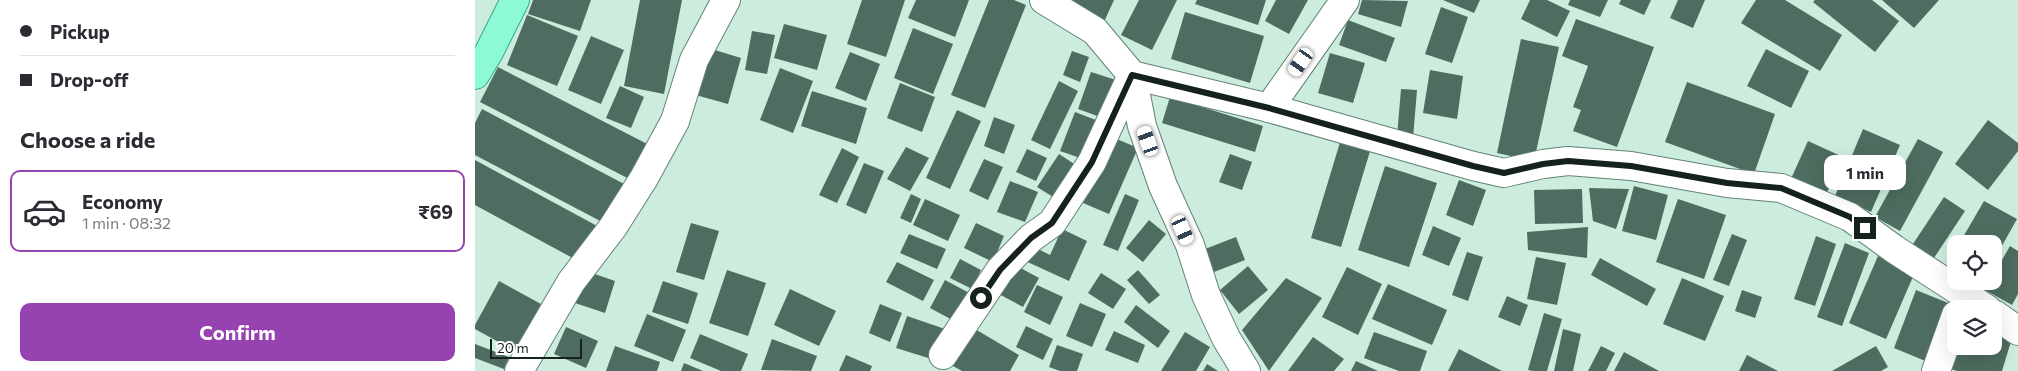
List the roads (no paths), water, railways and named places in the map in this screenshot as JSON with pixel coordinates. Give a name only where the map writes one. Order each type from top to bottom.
[{"type":"main road","points":[[475,75],[489,52],[515,0]]},
{"type":"street","points":[[519,371],[571,282],[613,227],[644,178],[675,121],[694,60],[726,0]]},
{"type":"street","points":[[1043,0],[1095,31],[1132,75],[1142,126],[1163,186],[1190,245],[1205,295],[1245,371]]},
{"type":"street","points":[[1269,108],[1345,0]]},
{"type":"street","points":[[1132,75],[1269,108],[1473,166],[1504,173],[1543,164],[1568,161],[1631,166],[1727,183],[1781,188],[1850,217],[1894,249],[1953,300]]},
{"type":"street","points":[[943,355],[1000,270],[1031,238],[1052,223],[1092,162],[1132,75]]},
{"type":"street","points":[[2002,320],[2018,331]]},
{"type":"street","points":[[1936,371],[1947,341]]}]
